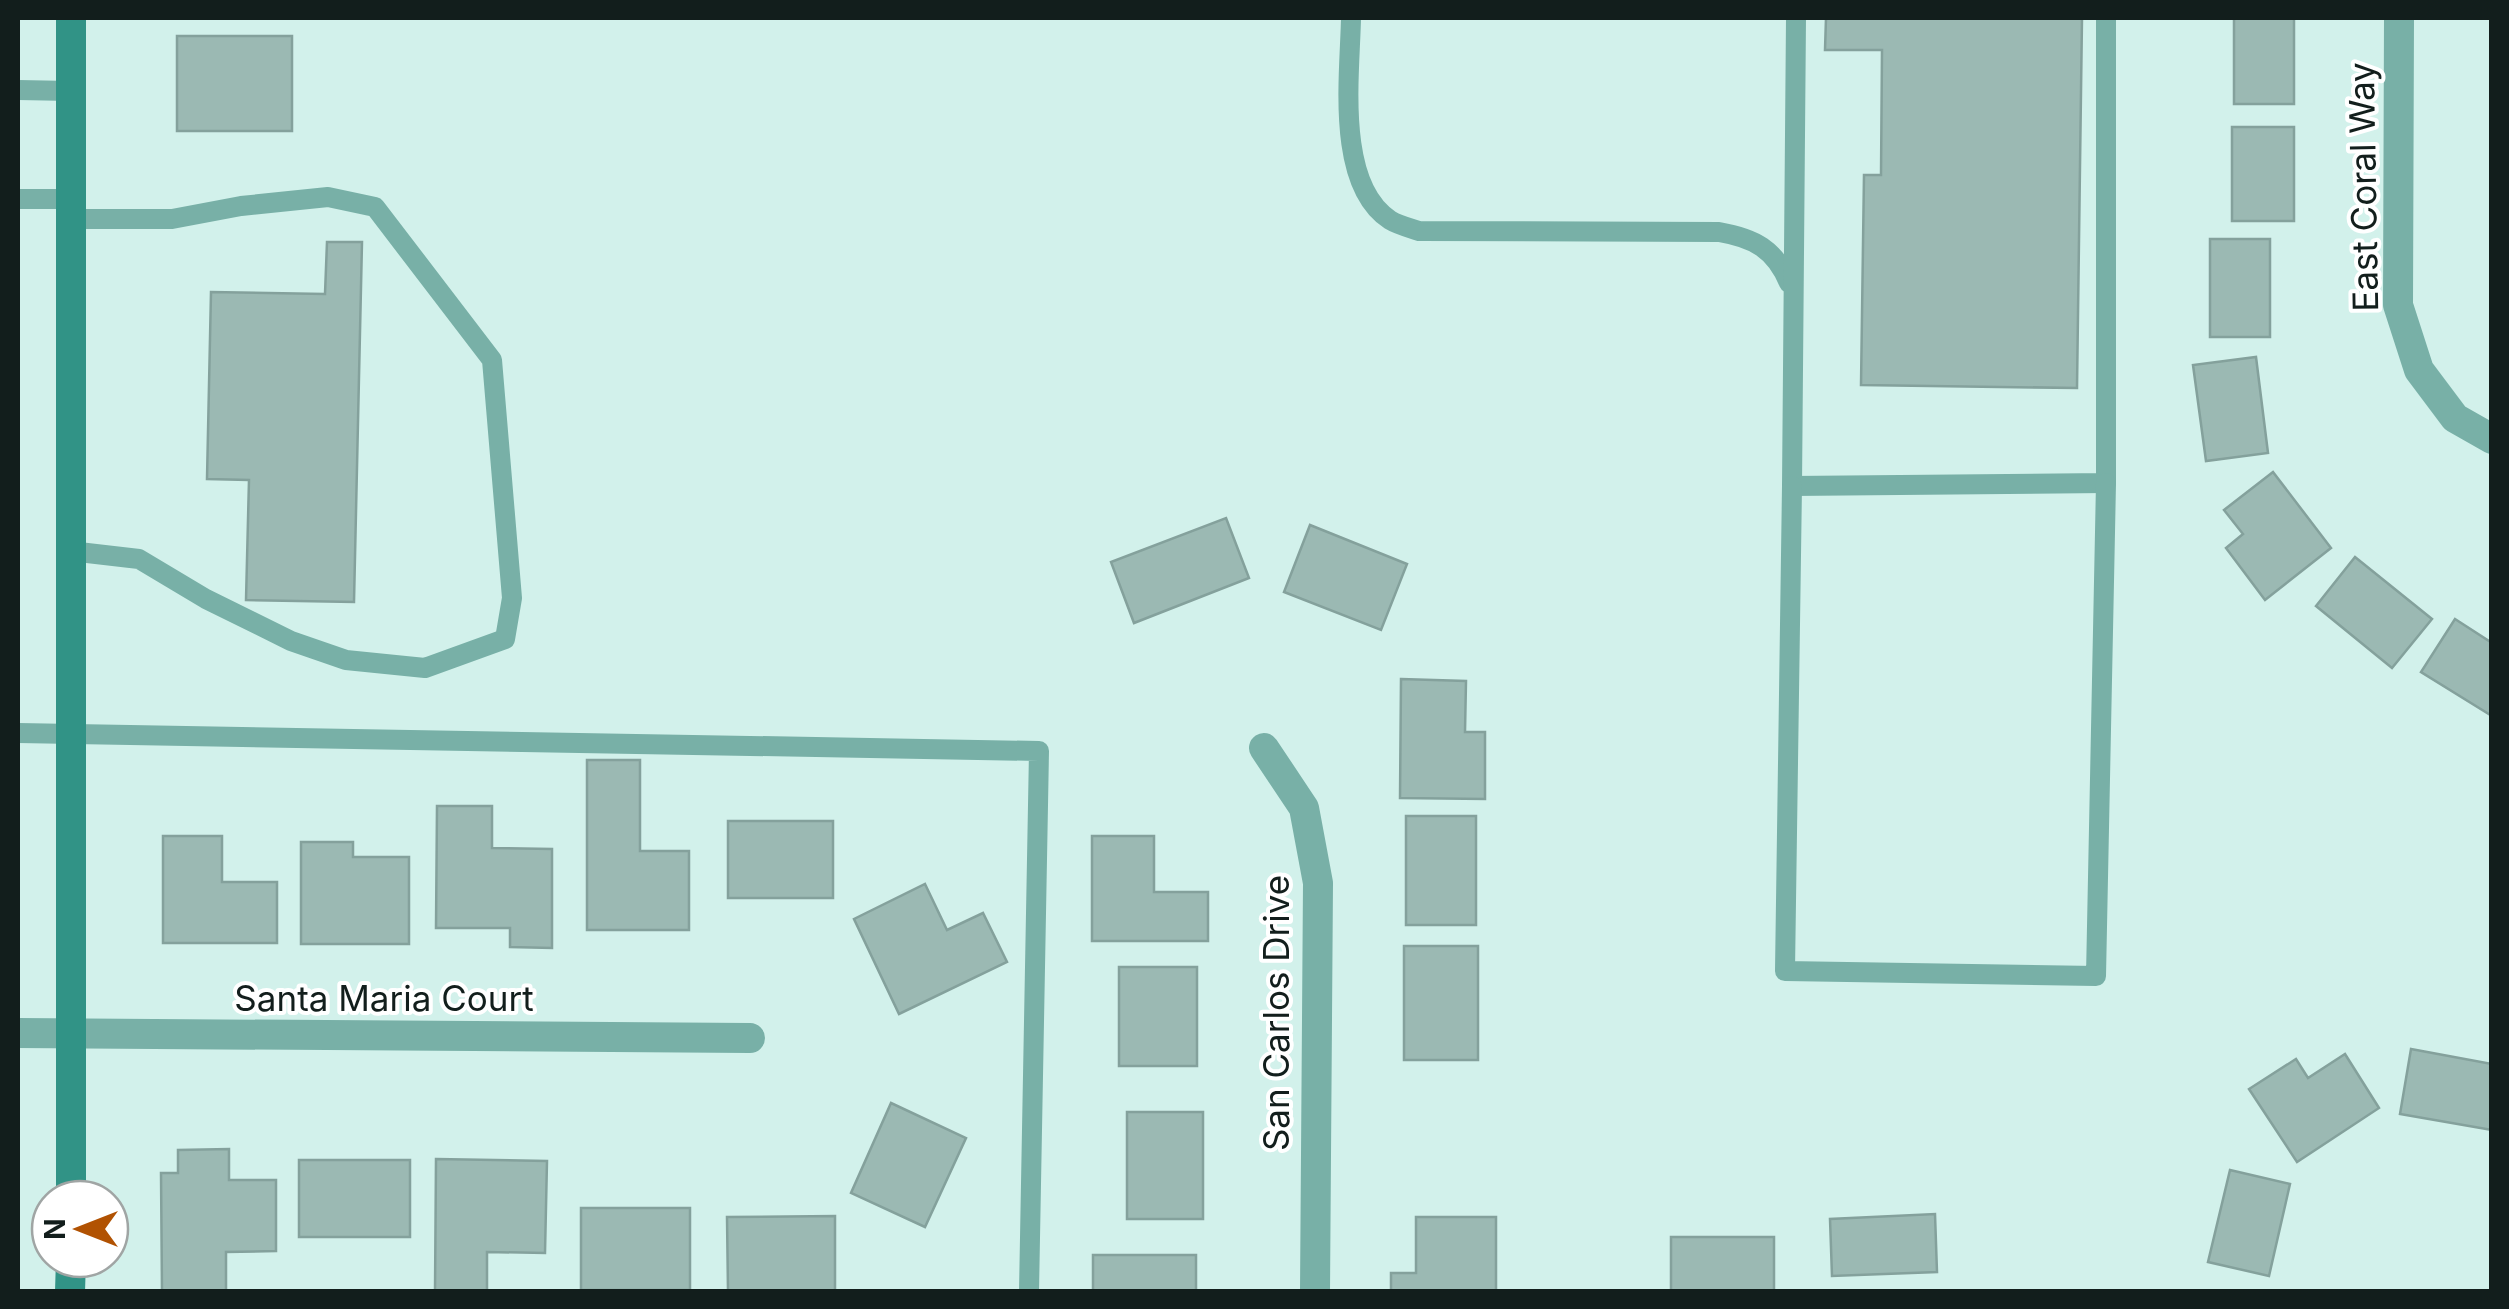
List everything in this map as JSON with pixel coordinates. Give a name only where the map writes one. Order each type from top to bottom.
[{"type":"main road","points":[[71,18],[71,1179]]},
{"type":"street","name":"East Coral Way","points":[[2399,18],[2398,305],[2418,370],[2455,418],[2492,439]]},
{"type":"street","name":"San Carlos Drive","points":[[1264,748],[1304,808],[1318,883],[1314,1292]]},
{"type":"street","name":"Santa Maria Court","points":[[18,1033],[750,1038]]},
{"type":"lane","points":[[1351,18],[1352,155],[1366,192],[1389,220],[1420,231],[1719,232],[1742,236],[1771,252],[1788,280],[1792,305]]},
{"type":"lane","points":[[1796,18],[1785,972],[2096,976],[2106,483],[2106,18]]},
{"type":"lane","points":[[18,90],[72,91]]},
{"type":"lane","points":[[18,199],[172,219],[241,206],[328,198],[376,206],[492,360],[512,598],[505,639],[425,668],[346,660],[291,642],[139,559],[70,551]]},
{"type":"lane","points":[[1792,486],[2106,483]]},
{"type":"lane","points":[[18,733],[1038,751],[1029,1292]]},
{"type":"building","points":[[1826,18],[2082,18],[2077,388],[1861,385],[1864,175],[1881,175],[1882,50],[1825,50]]},
{"type":"building","points":[[2234,18],[2294,18],[2294,104],[2234,104]]},
{"type":"building","points":[[177,36],[292,36],[292,131],[177,131]]},
{"type":"building","points":[[2232,127],[2294,127],[2294,221],[2232,221]]},
{"type":"building","points":[[2210,239],[2270,239],[2270,337],[2210,337]]},
{"type":"building","points":[[327,242],[362,242],[354,602],[246,600],[249,480],[207,479],[211,292],[325,294]]},
{"type":"building","points":[[2256,357],[2268,453],[2206,461],[2193,365]]},
{"type":"building","points":[[2273,472],[2331,548],[2265,600],[2226,548],[2243,534],[2224,510]]},
{"type":"building","points":[[1226,518],[1249,578],[1134,623],[1111,562]]},
{"type":"building","points":[[1310,525],[1407,564],[1381,630],[1284,592]]},
{"type":"building","points":[[2355,557],[2432,619],[2392,668],[2316,606]]},
{"type":"building","points":[[2455,619],[2492,643],[2492,716],[2421,672]]},
{"type":"building","points":[[1401,679],[1466,681],[1465,732],[1485,732],[1485,799],[1400,798]]},
{"type":"building","points":[[587,760],[640,760],[640,851],[689,851],[689,930],[587,930]]},
{"type":"building","points":[[437,806],[492,806],[492,848],[552,849],[552,948],[510,947],[510,928],[436,928]]},
{"type":"building","points":[[1406,816],[1476,816],[1476,925],[1406,925]]},
{"type":"building","points":[[728,821],[833,821],[833,898],[728,898]]},
{"type":"building","points":[[163,836],[222,836],[222,882],[277,882],[277,943],[163,943]]},
{"type":"building","points":[[1092,836],[1154,836],[1154,892],[1208,892],[1208,941],[1092,941]]},
{"type":"building","points":[[301,842],[353,842],[353,857],[409,857],[409,944],[301,944]]},
{"type":"building","points":[[925,884],[947,930],[983,913],[1007,962],[899,1014],[854,919]]},
{"type":"building","points":[[1404,946],[1478,946],[1478,1060],[1404,1060]]},
{"type":"building","points":[[1119,967],[1197,967],[1197,1066],[1119,1066]]},
{"type":"building","points":[[2411,1049],[2492,1064],[2492,1130],[2400,1114]]},
{"type":"building","points":[[2345,1054],[2379,1108],[2297,1162],[2249,1089],[2296,1059],[2308,1078]]},
{"type":"building","points":[[891,1103],[966,1138],[925,1227],[851,1193]]},
{"type":"building","points":[[1127,1112],[1203,1112],[1203,1219],[1127,1219]]},
{"type":"building","points":[[229,1149],[229,1180],[276,1180],[276,1251],[226,1252],[226,1292],[162,1292],[161,1173],[178,1173],[178,1150]]},
{"type":"building","points":[[436,1159],[547,1161],[545,1253],[487,1252],[487,1292],[435,1292]]},
{"type":"building","points":[[299,1160],[410,1160],[410,1237],[299,1237]]},
{"type":"building","points":[[2230,1170],[2290,1184],[2269,1276],[2208,1262]]},
{"type":"building","points":[[581,1208],[690,1208],[690,1290],[581,1290]]},
{"type":"building","points":[[1935,1214],[1937,1272],[1832,1276],[1830,1219]]},
{"type":"building","points":[[835,1216],[835,1291],[728,1292],[727,1217]]},
{"type":"building","points":[[1416,1217],[1496,1217],[1496,1292],[1391,1292],[1391,1273],[1416,1273]]},
{"type":"building","points":[[1671,1237],[1774,1237],[1774,1292],[1671,1292]]},
{"type":"building","points":[[1093,1255],[1196,1255],[1196,1292],[1093,1292]]}]
